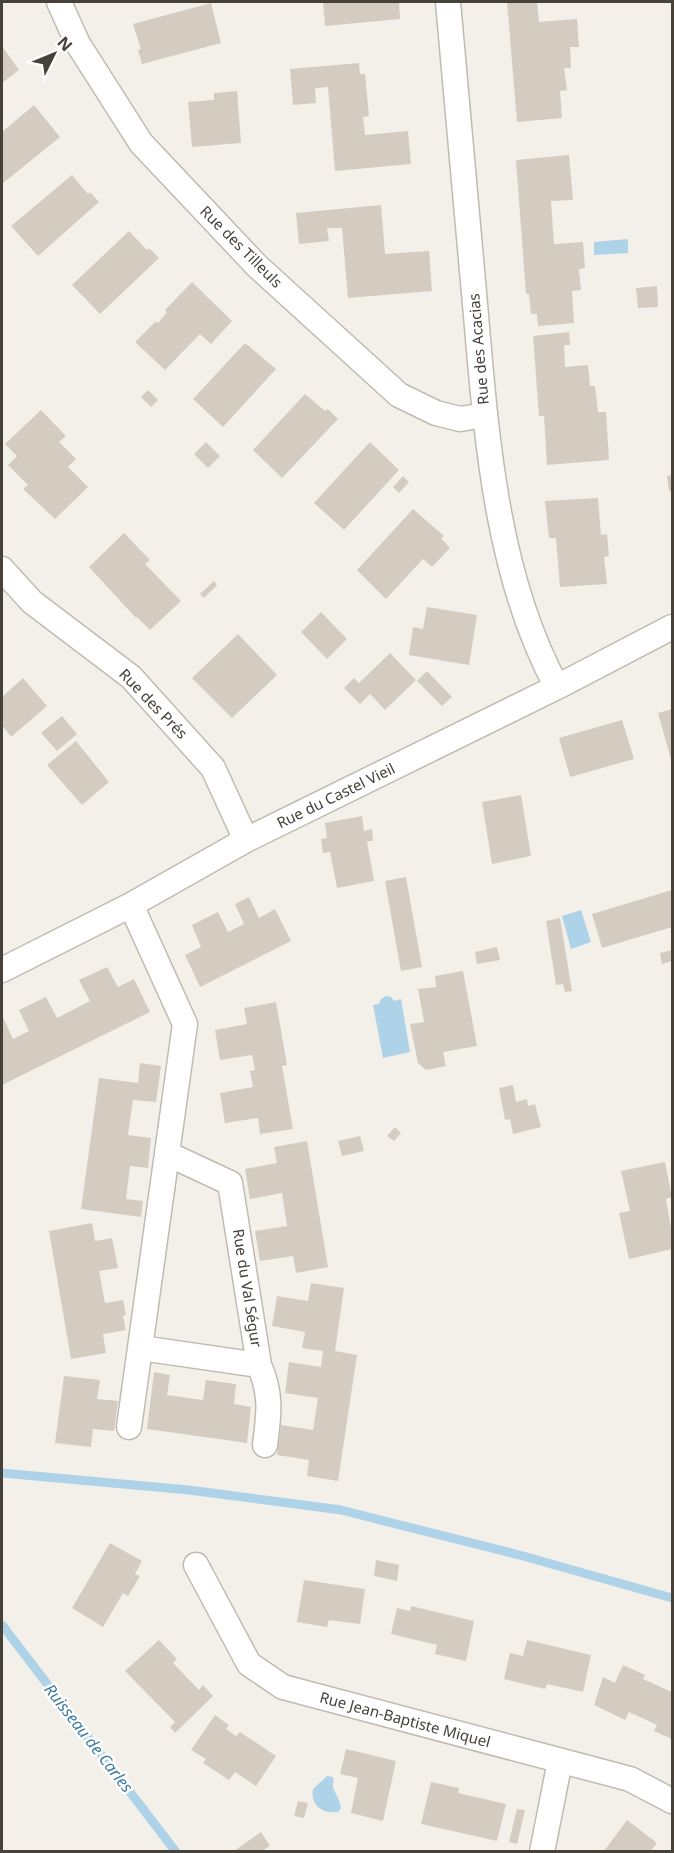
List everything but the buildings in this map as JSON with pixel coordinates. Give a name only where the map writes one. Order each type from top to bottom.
[{"type":"street","name":"Rue des Tilleuls","points":[[59,2],[78,44],[141,143],[257,266],[399,395],[436,412],[460,418],[485,415]]},
{"type":"street","name":"Rue des Acacias","points":[[448,2],[485,415],[501,526],[530,633],[557,687]]},
{"type":"street","name":"Rue des Prés","points":[[2,569],[33,602],[131,677],[213,768],[246,840]]},
{"type":"street","name":"Rue du Castel Vieil","points":[[2,970],[131,905],[246,840],[557,687],[672,627]]},
{"type":"street","points":[[129,1427],[185,1024],[131,905]]},
{"type":"street","name":"Rue du Val Ségur","points":[[141,1348],[259,1365],[230,1183],[168,1154]]},
{"type":"street","points":[[259,1365],[265,1379],[270,1406],[265,1445]]},
{"type":"street","name":"Rue Jean-Baptiste Miquel","points":[[196,1565],[249,1664],[283,1687],[630,1779],[672,1802]]},
{"type":"street","points":[[542,1851],[560,1761]]},
{"type":"water","points":[[628,239],[628,253],[594,255],[594,242]]},
{"type":"water","points":[[581,910],[591,942],[571,949],[562,916]]},
{"type":"water","points":[[386,996],[391,997],[394,1001],[401,999],[410,1052],[383,1058],[373,1005],[379,1004]]},
{"type":"water","points":[[327,1776],[333,1777],[333,1788],[341,1808],[338,1812],[327,1812],[319,1808],[314,1800],[313,1789]]},
{"type":"waterway","points":[[2,1473],[189,1490],[341,1510],[523,1556],[672,1598]]},
{"type":"waterway","name":"Ruisseau de Carles","points":[[2,1625],[176,1852]]}]
